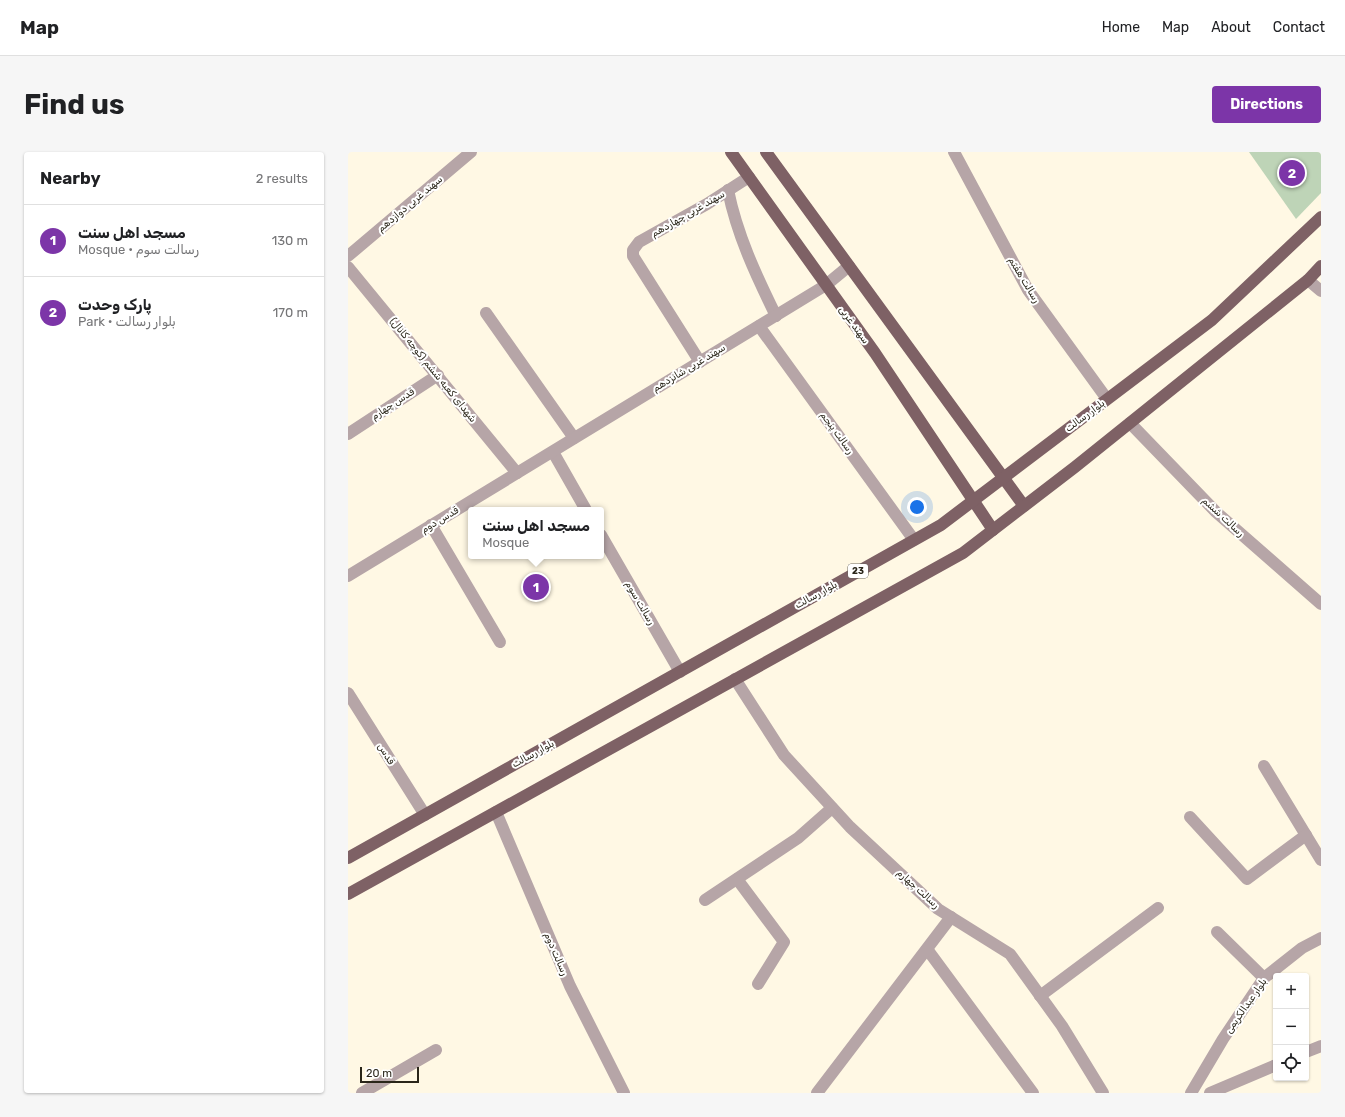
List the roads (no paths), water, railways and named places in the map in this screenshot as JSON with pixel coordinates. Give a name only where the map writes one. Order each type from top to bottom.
[{"type":"main road","name":"سهند غربی","points":[[731,152],[875,353],[992,530]]},
{"type":"main road","points":[[766,152],[1024,506]]},
{"type":"main road","name":"بلوار رسالت","points":[[348,858],[941,525],[1212,320],[1321,218]]},
{"type":"main road","points":[[348,894],[963,553],[1130,423],[1308,280],[1321,266]]},
{"type":"street","name":"سهند غربی دوازدهم","points":[[348,256],[471,152]]},
{"type":"street","name":"رسالت هفتم","points":[[954,152],[1028,290],[1107,399]]},
{"type":"street","name":"سهند غربی چهاردهم","points":[[700,362],[633,256],[633,250],[639,242],[707,204],[749,177]]},
{"type":"street","points":[[728,190],[740,235],[755,273],[776,316]]},
{"type":"street","name":"سهند غربی شانزدهم","points":[[553,452],[826,285],[849,266]]},
{"type":"street","name":"شهدای کعبه ششم (کوچه کانال)","points":[[348,267],[518,473]]},
{"type":"street","points":[[1308,280],[1321,291]]},
{"type":"street","points":[[486,313],[574,438]]},
{"type":"street","name":"رسالت پنجم","points":[[759,326],[914,540]]},
{"type":"street","name":"قدس چهارم","points":[[348,434],[438,375]]},
{"type":"street","name":"رسالت ششم","points":[[1130,423],[1216,512],[1321,604]]},
{"type":"street","points":[[553,452],[584,507]]},
{"type":"street","name":"قدس دوم","points":[[348,576],[553,452]]},
{"type":"street","points":[[431,525],[500,642]]},
{"type":"street","name":"رسالت سوم","points":[[604,540],[680,672]]},
{"type":"street","name":"رسالت چهارم","points":[[735,679],[784,755],[850,827],[938,909],[1010,954],[1062,1026],[1102,1093]]},
{"type":"street","name":"قدس","points":[[348,693],[425,815]]},
{"type":"street","points":[[1264,766],[1321,860]]},
{"type":"street","points":[[705,900],[798,838],[832,808]]},
{"type":"street","name":"رسالت دوم","points":[[496,812],[570,986],[624,1093]]},
{"type":"street","points":[[1190,817],[1247,879],[1306,835]]},
{"type":"street","points":[[737,879],[784,942],[758,984]]},
{"type":"street","points":[[1040,996],[1158,908]]},
{"type":"street","points":[[817,1093],[951,917]]},
{"type":"street","points":[[1217,932],[1264,978]]},
{"type":"street","name":"بلوار عبدالکریمی","points":[[1191,1093],[1223,1039],[1264,978],[1302,948],[1321,938]]},
{"type":"street","points":[[927,949],[1033,1093]]},
{"type":"street","points":[[1309,1051],[1321,1046]]},
{"type":"street","points":[[362,1093],[436,1050]]},
{"type":"street","points":[[1210,1093],[1273,1066]]},
{"type":"place","name":"پارک وحدت","points":[[1292,173]]},
{"type":"place","name":"مسجد اهل سنت","points":[[536,587]]}]
